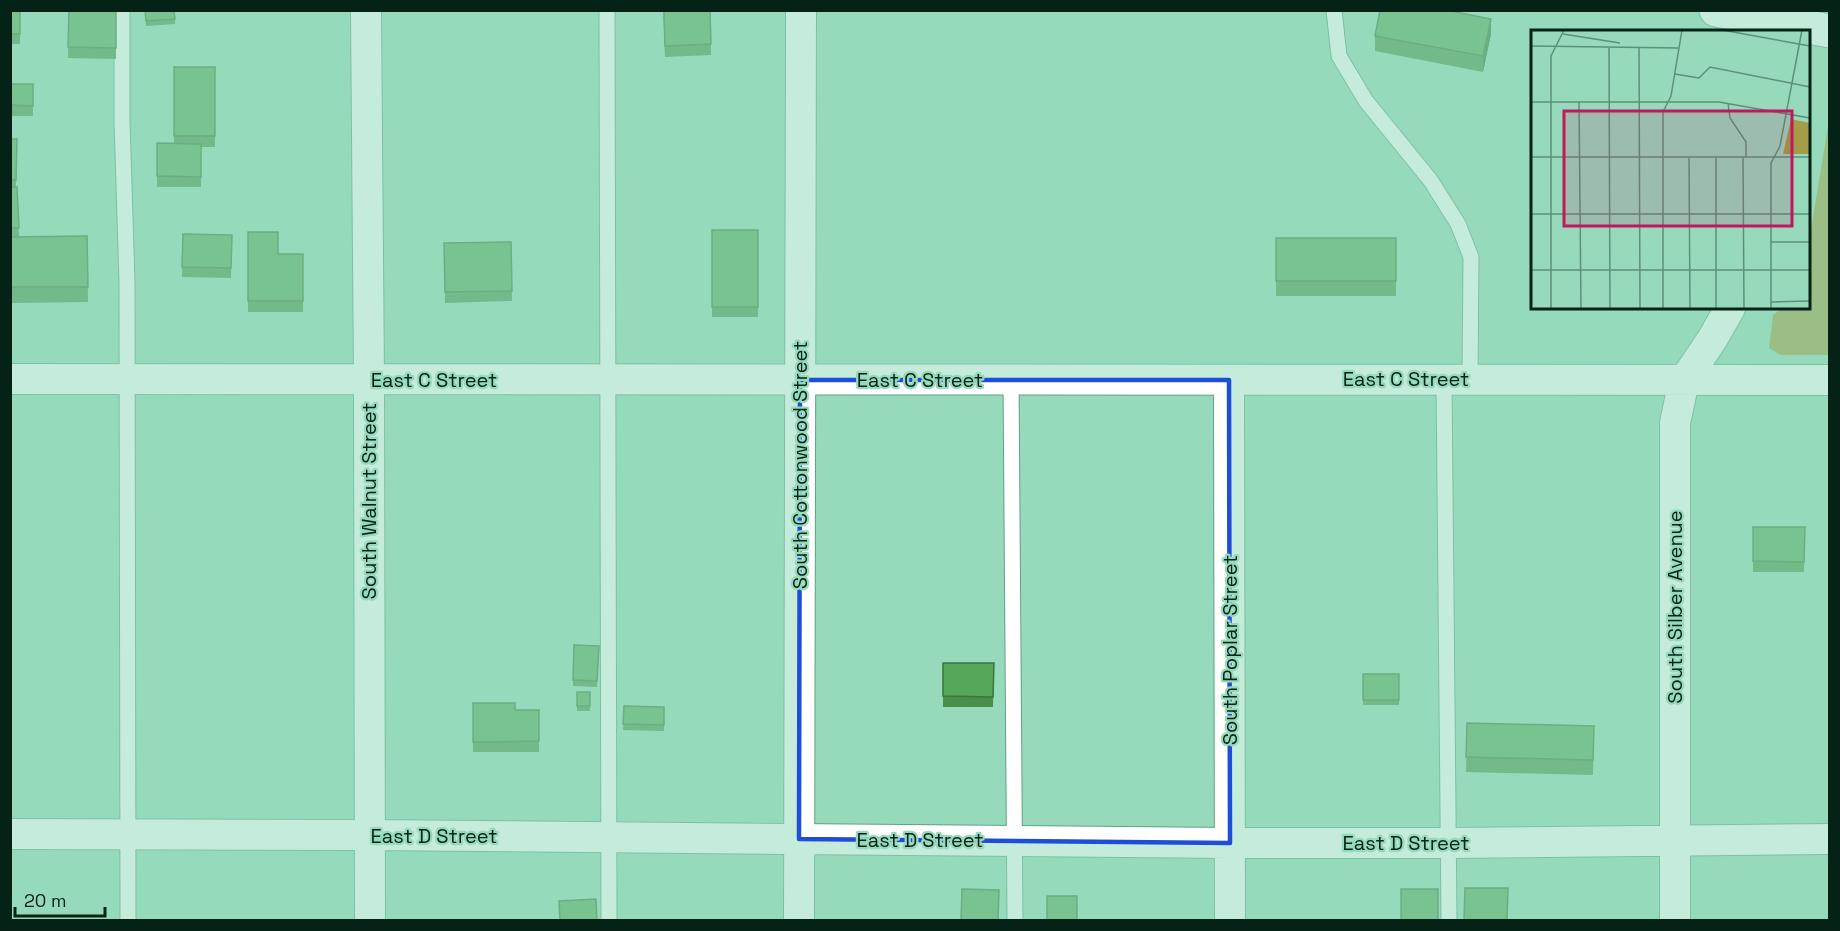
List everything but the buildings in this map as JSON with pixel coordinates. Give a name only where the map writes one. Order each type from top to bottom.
[{"type":"street","name":"South Walnut Street","points":[[366,10],[370,921]]},
{"type":"street","name":"South Cottonwood Street","points":[[799,921],[801,10]]},
{"type":"street","points":[[1716,10],[1807,25]]},
{"type":"street","name":"South Silber Avenue","points":[[1675,921],[1675,423],[1684,381],[1713,339],[1729,309]]},
{"type":"street","name":"East C Street","points":[[10,379],[1830,380]]},
{"type":"street","name":"South Poplar Street","points":[[1229,380],[1230,921]]},
{"type":"street","name":"East D Street","points":[[10,834],[1230,843],[1448,843],[1830,838]]},
{"type":"lane","points":[[122,10],[122,121],[128,282],[128,921]]},
{"type":"lane","points":[[607,10],[609,921]]},
{"type":"lane","points":[[1334,10],[1339,56],[1366,101],[1436,190],[1458,224],[1471,257],[1457,379],[1448,843],[1449,921]]},
{"type":"lane","points":[[1011,380],[1015,921]]},
{"type":"highlighted area","points":[[800,380],[1229,380],[1230,843],[799,839]]},
{"type":"shaded area","points":[[1829,120],[1829,355],[1781,355],[1769,348],[1773,315],[1781,309],[1810,309],[1810,235]]}]
